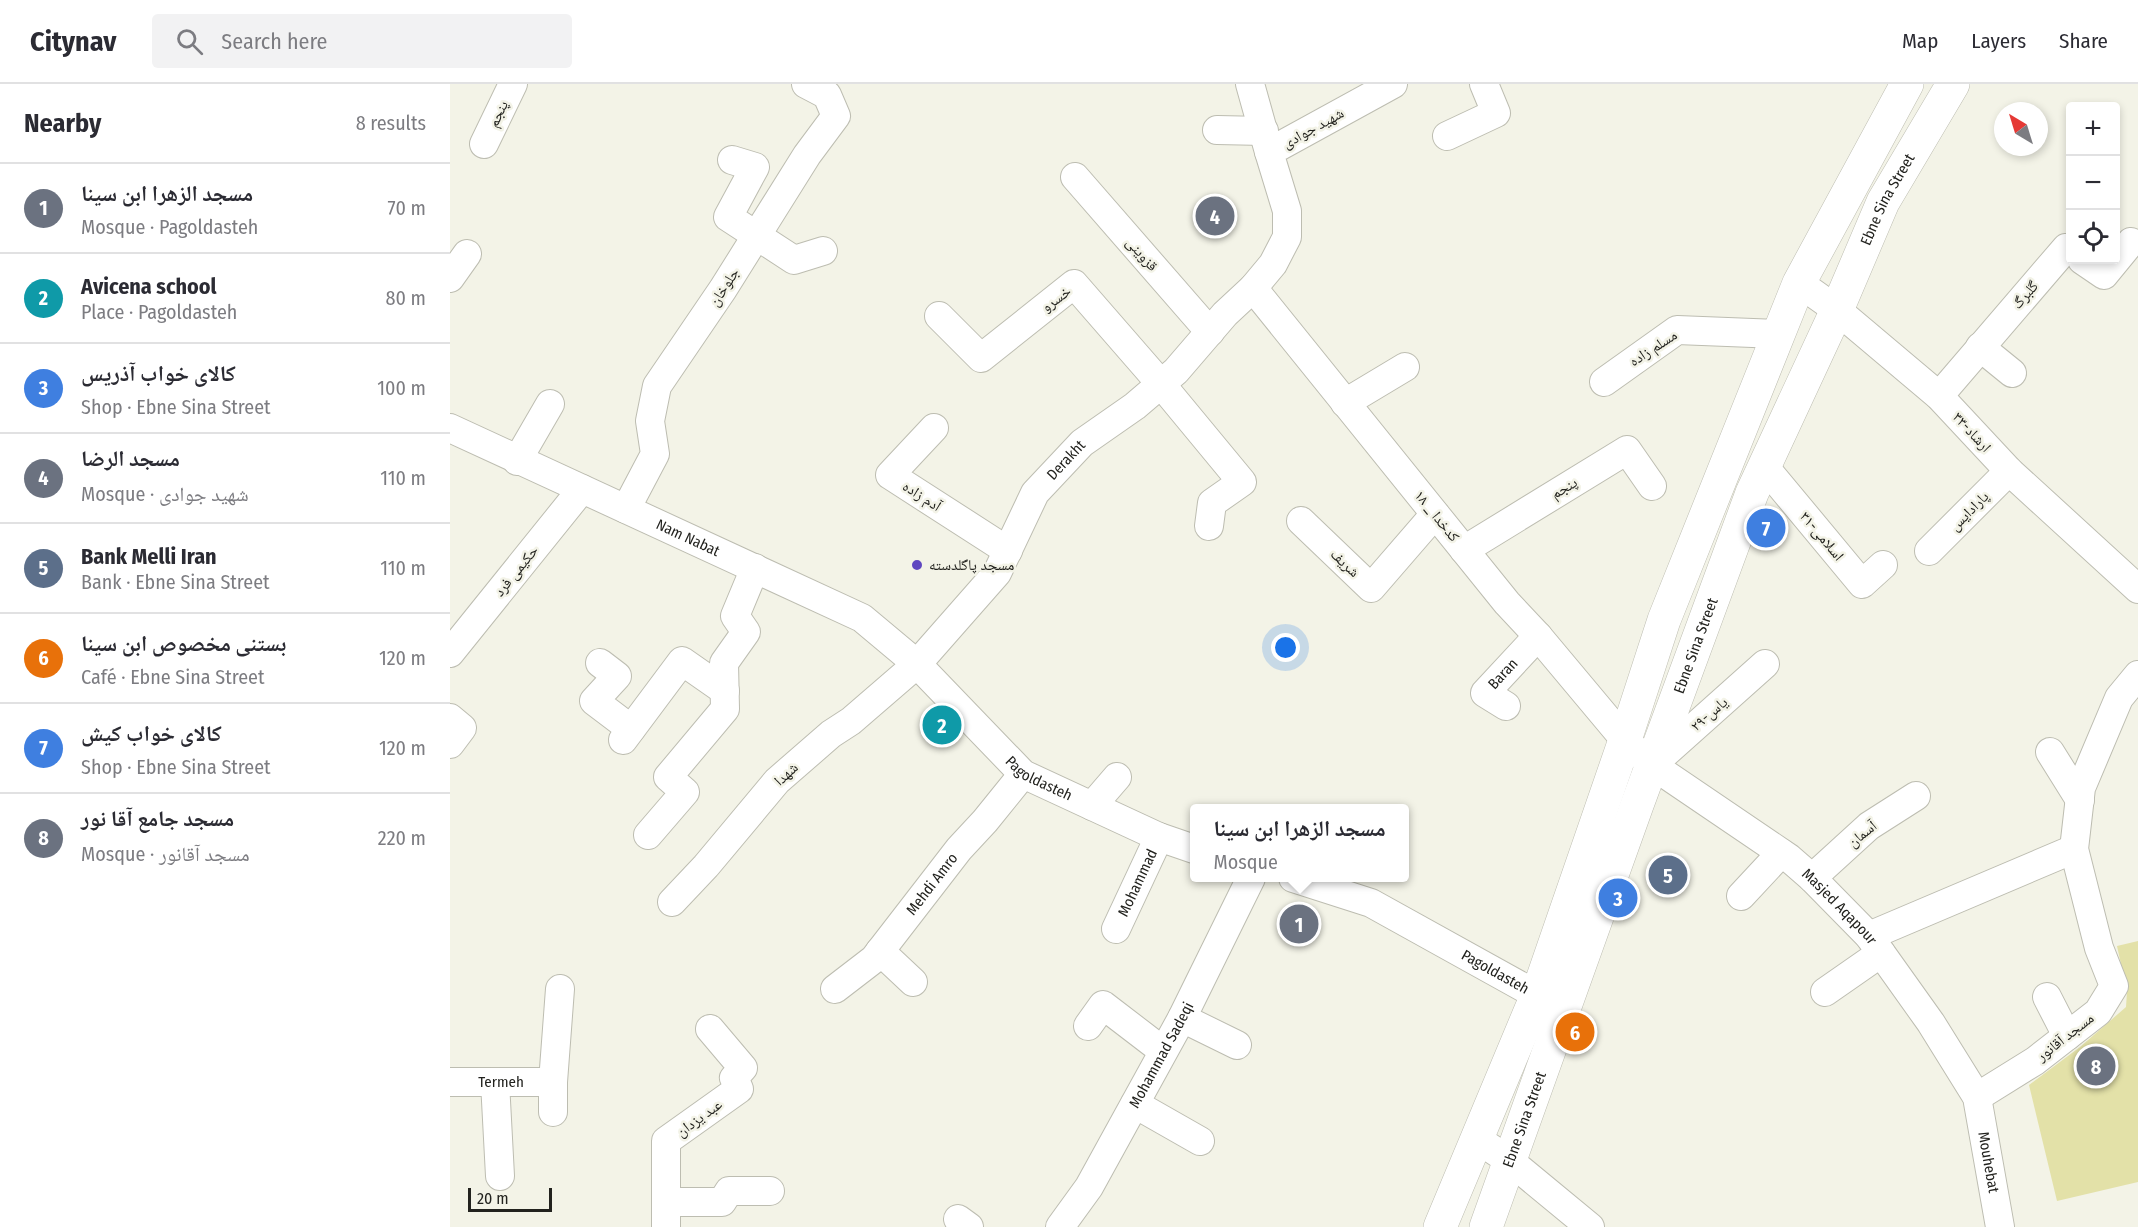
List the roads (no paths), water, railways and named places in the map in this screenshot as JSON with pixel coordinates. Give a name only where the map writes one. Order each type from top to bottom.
[{"type":"main road","name":"Ebne Sina Street","points":[[1486,1227],[1510,1161],[1550,1004],[1625,740],[1664,620],[1799,283],[1907,84]]},
{"type":"main road","name":"Ebne Sina Street","points":[[1440,1227],[1477,1139],[1550,1004],[1652,765],[1764,466],[1837,310],[1883,202],[1953,84]]},
{"type":"street","name":"پنجم","points":[[484,144],[513,84]]},
{"type":"street","name":"جلوخان","points":[[626,509],[656,454],[650,421],[657,386],[723,289],[807,155],[836,116],[827,95],[806,84]]},
{"type":"street","points":[[1217,130],[1267,141],[1250,84]]},
{"type":"street","name":"شهید جوادی","points":[[1253,288],[1273,264],[1287,237],[1287,211],[1267,141],[1394,84]]},
{"type":"street","points":[[1447,136],[1496,113],[1484,84]]},
{"type":"street","points":[[732,160],[755,167],[728,218],[794,260],[823,251]]},
{"type":"street","name":"قزوینی","points":[[1075,177],[1210,332]]},
{"type":"street","points":[[2120,256],[2132,242]]},
{"type":"street","name":"گلبرگ","points":[[1939,396],[2066,248]]},
{"type":"street","points":[[450,278],[467,254]]},
{"type":"street","points":[[2088,264],[2104,274],[2113,264]]},
{"type":"street","name":"۳۳-ارشاد","points":[[1799,283],[1837,310],[1939,396],[2009,471],[2138,589]]},
{"type":"street","name":"خسرو","points":[[939,316],[981,358],[1074,284],[1161,384]]},
{"type":"street","name":"Derakht","points":[[917,664],[997,573],[1035,493],[1082,443],[1135,406],[1176,371],[1225,314],[1253,288]]},
{"type":"street","name":"۱۸ _ کدخدا","points":[[1253,288],[1507,603],[1538,636],[1625,740],[1652,765]]},
{"type":"street","name":"مسلم زاده","points":[[1604,382],[1677,330],[1778,334]]},
{"type":"street","points":[[1980,347],[2012,373]]},
{"type":"street","points":[[1345,403],[1405,367]]},
{"type":"street","points":[[1161,384],[1242,482],[1212,503],[1209,526]]},
{"type":"street","points":[[517,461],[550,404]]},
{"type":"street","name":"Nam Nabat","points":[[450,428],[517,461],[862,618],[917,664]]},
{"type":"street","name":"آدم زاده","points":[[934,428],[890,475],[1008,551]]},
{"type":"street","name":"پنجم","points":[[1464,550],[1627,450],[1652,486]]},
{"type":"street","name":"۳۱-اسلامی","points":[[1764,466],[1862,584],[1883,565]]},
{"type":"street","name":"پارادایس","points":[[1929,551],[2009,471]]},
{"type":"street","name":"حکیمی فرد","points":[[450,653],[582,489]]},
{"type":"street","name":"شریف","points":[[1300,521],[1371,588],[1435,514]]},
{"type":"street","points":[[648,835],[685,792],[668,777],[725,709],[724,663],[746,632],[735,616],[755,568]]},
{"type":"street","name":"Baran","points":[[1506,706],[1485,693],[1538,636]]},
{"type":"street","points":[[600,663],[617,676],[594,701],[627,735],[682,661],[725,691]]},
{"type":"street","name":"Pagoldasteh","points":[[917,664],[1023,774],[1159,837],[1190,848]]},
{"type":"street","name":"شهدا","points":[[672,902],[706,866],[777,781],[917,664]]},
{"type":"street","name":"۲۹-یاس","points":[[1652,765],[1765,664]]},
{"type":"street","name":"مسجد آقانور","points":[[1977,1097],[2035,1061],[2098,1012],[2114,986],[2099,948],[2074,849],[2081,788],[2119,698],[2138,675]]},
{"type":"street","points":[[450,718],[462,728],[450,744]]},
{"type":"street","points":[[2049,752],[2080,800]]},
{"type":"street","name":"Masjed Aqapour","points":[[1652,765],[1781,853],[1812,878],[1875,944],[1931,1023],[1977,1097]]},
{"type":"street","name":"Mehdi Amro","points":[[835,989],[874,959],[959,849],[1023,774]]},
{"type":"street","points":[[1092,806],[1117,777]]},
{"type":"street","name":"آسمان","points":[[1812,878],[1869,826],[1916,796]]},
{"type":"street","name":"Mohammad","points":[[1116,928],[1159,837]]},
{"type":"street","points":[[1825,992],[1875,944],[2074,849]]},
{"type":"street","points":[[1740,897],[1781,853]]},
{"type":"street","name":"Mohammad Sadeqi","points":[[1060,1227],[1089,1187],[1135,1104],[1182,1018],[1249,882]]},
{"type":"street","name":"Pagoldasteh","points":[[1305,882],[1371,903],[1550,1004]]},
{"type":"street","points":[[880,951],[913,982]]},
{"type":"street","points":[[553,1112],[560,989]]},
{"type":"street","points":[[2047,997],[2067,1036]]},
{"type":"street","points":[[1088,1026],[1103,1005],[1163,1051]]},
{"type":"street","points":[[1182,1018],[1237,1045]]},
{"type":"street","name":"عبد یزدان","points":[[666,1214],[666,1141],[739,1089],[734,1078],[743,1068],[710,1029]]},
{"type":"street","name":"Termeh","points":[[450,1082],[553,1082]]},
{"type":"street","points":[[495,1082],[500,1176]]},
{"type":"street","name":"Mouhebat","points":[[1977,1097],[2000,1227]]},
{"type":"street","points":[[1135,1104],[1200,1141]]},
{"type":"street","points":[[1477,1139],[1510,1161],[1590,1227]]},
{"type":"street","points":[[666,1214],[726,1206],[729,1191],[770,1191]]},
{"type":"place","name":"مسجد الرضا","points":[[1215,216]]},
{"type":"place","name":"کالای خواب کیش","points":[[1766,528]]},
{"type":"place","name":"مسجد پاگلدسته","points":[[917,565]]},
{"type":"place","name":"Avicena school","points":[[942,725]]},
{"type":"place","name":"Bank Melli Iran","points":[[1668,875]]},
{"type":"place","name":"کالای خواب آذریس","points":[[1618,898]]},
{"type":"place","name":"مسجد الزهرا ابن سینا","points":[[1299,924]]},
{"type":"place","name":"بستنی مخصوص ابن سینا","points":[[1575,1032]]},
{"type":"place","name":"مسجد جامع آقا نور","points":[[2096,1066]]}]
